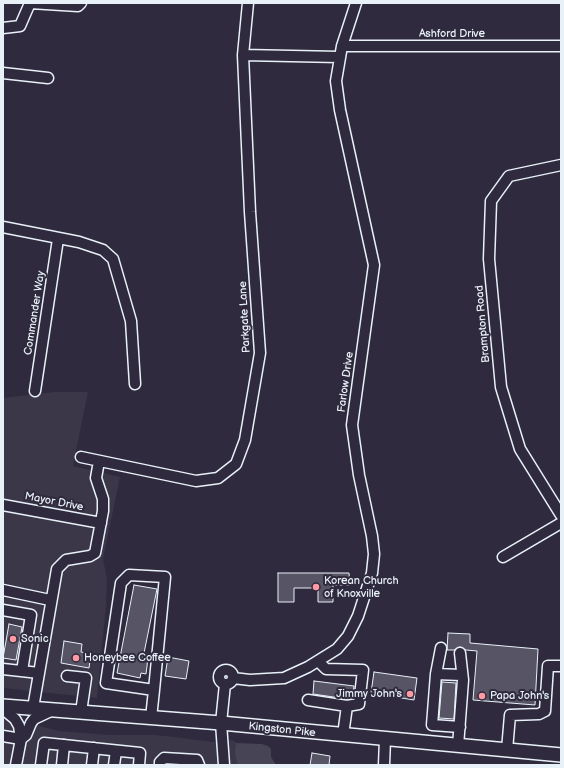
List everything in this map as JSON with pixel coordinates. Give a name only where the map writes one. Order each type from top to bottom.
[{"type":"main road","name":"Kingston Pike","points":[[3,706],[561,755]]},
{"type":"street","points":[[3,28],[20,26],[30,3],[78,6],[80,3]]},
{"type":"street","name":"Parkgate Lane","points":[[81,457],[196,481],[218,478],[236,464],[245,440],[260,353],[250,212],[243,55],[248,3]]},
{"type":"street","name":"Farlow Drive","points":[[224,765],[221,724],[229,681],[284,678],[318,661],[337,649],[354,626],[367,591],[374,554],[357,467],[352,425],[374,265],[336,81],[339,57],[356,3]]},
{"type":"street","name":"Ashford Drive","points":[[342,46],[561,46]]},
{"type":"street","points":[[243,55],[339,57]]},
{"type":"street","points":[[3,73],[48,78]]},
{"type":"street","name":"Brampton Road","points":[[561,165],[509,176],[491,201],[489,259],[501,387],[520,449],[561,515]]},
{"type":"street","points":[[3,227],[79,242],[103,250],[113,258],[131,321],[135,384]]},
{"type":"street","name":"Commander Way","points":[[35,391],[58,239]]},
{"type":"street","points":[[33,708],[50,600],[58,565],[66,560],[90,556],[94,553],[101,523],[104,499],[96,478],[99,460]]},
{"type":"street","name":"Mayor Drive","points":[[3,505],[101,523]]},
{"type":"street","points":[[503,557],[561,523]]},
{"type":"street","points":[[151,718],[154,690],[165,577],[129,575],[121,583],[106,683],[154,690]]},
{"type":"street","points":[[3,590],[50,600]]},
{"type":"street","points":[[3,610],[31,615],[48,616]]},
{"type":"street","points":[[22,671],[31,615]]},
{"type":"street","points":[[431,743],[436,674],[440,648]]},
{"type":"street","points":[[458,746],[463,680],[461,675],[460,653]]},
{"type":"street","points":[[308,700],[347,706],[359,704],[363,670],[326,669],[318,661]]},
{"type":"street","points":[[507,750],[510,715],[539,714],[545,711],[548,666],[561,666]]},
{"type":"street","points":[[3,669],[39,673]]},
{"type":"street","points":[[436,674],[461,675]]},
{"type":"street","points":[[67,676],[86,678],[81,712]]},
{"type":"street","points":[[343,735],[347,706]]},
{"type":"street","points":[[3,709],[15,719],[19,726],[21,739],[16,765]]},
{"type":"street","points":[[3,736],[21,739],[26,735],[34,719],[52,710]]},
{"type":"street","points":[[432,725],[460,727]]},
{"type":"street","points":[[384,765],[385,739]]},
{"type":"street","points":[[41,765],[44,743],[140,753],[139,765]]},
{"type":"street","points":[[62,765],[64,745]]},
{"type":"street","points":[[92,765],[94,748]]},
{"type":"street","points":[[114,765],[116,751]]},
{"type":"street","points":[[160,765],[160,762],[164,758],[197,760],[199,765]]},
{"type":"shaded area","points":[[54,392],[88,392],[73,466],[120,477],[103,559],[107,579],[106,606],[97,698],[3,688],[3,398]]},
{"type":"shaded area","points":[[3,718],[22,725],[35,725],[59,731],[110,735],[156,735],[214,742],[232,740],[236,742],[238,765],[3,765]]},
{"type":"shaded area","points":[[236,743],[262,744],[268,746],[271,749],[271,757],[276,765],[238,765],[235,753]]},
{"type":"building","name":"Korean Church of Knoxville","points":[[278,573],[349,573],[350,585],[333,585],[333,602],[318,602],[318,588],[294,588],[294,602],[278,602]]},
{"type":"building","points":[[134,585],[157,589],[143,658],[148,658],[146,674],[141,673],[140,678],[117,673]]},
{"type":"building","name":"Sonic","points":[[9,624],[22,627],[16,660],[3,658]]},
{"type":"building","points":[[448,633],[470,634],[470,643],[538,649],[535,705],[473,700],[477,651],[466,650],[460,647],[454,650],[447,650]]},
{"type":"building","name":"Honeybee Coffee","points":[[64,641],[82,644],[81,652],[91,654],[89,668],[61,663]]},
{"type":"building","points":[[168,657],[189,661],[186,679],[165,676]]},
{"type":"building","points":[[374,672],[417,678],[414,700],[371,693]]},
{"type":"building","points":[[314,681],[354,686],[352,699],[313,694]]},
{"type":"building","points":[[442,682],[456,683],[454,719],[439,718]]},
{"type":"building","points":[[312,753],[330,756],[329,765],[310,765]]},
{"type":"place","name":"Korean Church of Knoxville","points":[[316,587]]},
{"type":"place","name":"Sonic","points":[[13,639]]},
{"type":"place","name":"Honeybee Coffee","points":[[76,658]]},
{"type":"place","name":"Jimmy John's","points":[[410,694]]},
{"type":"place","name":"Papa John's","points":[[482,696]]}]
